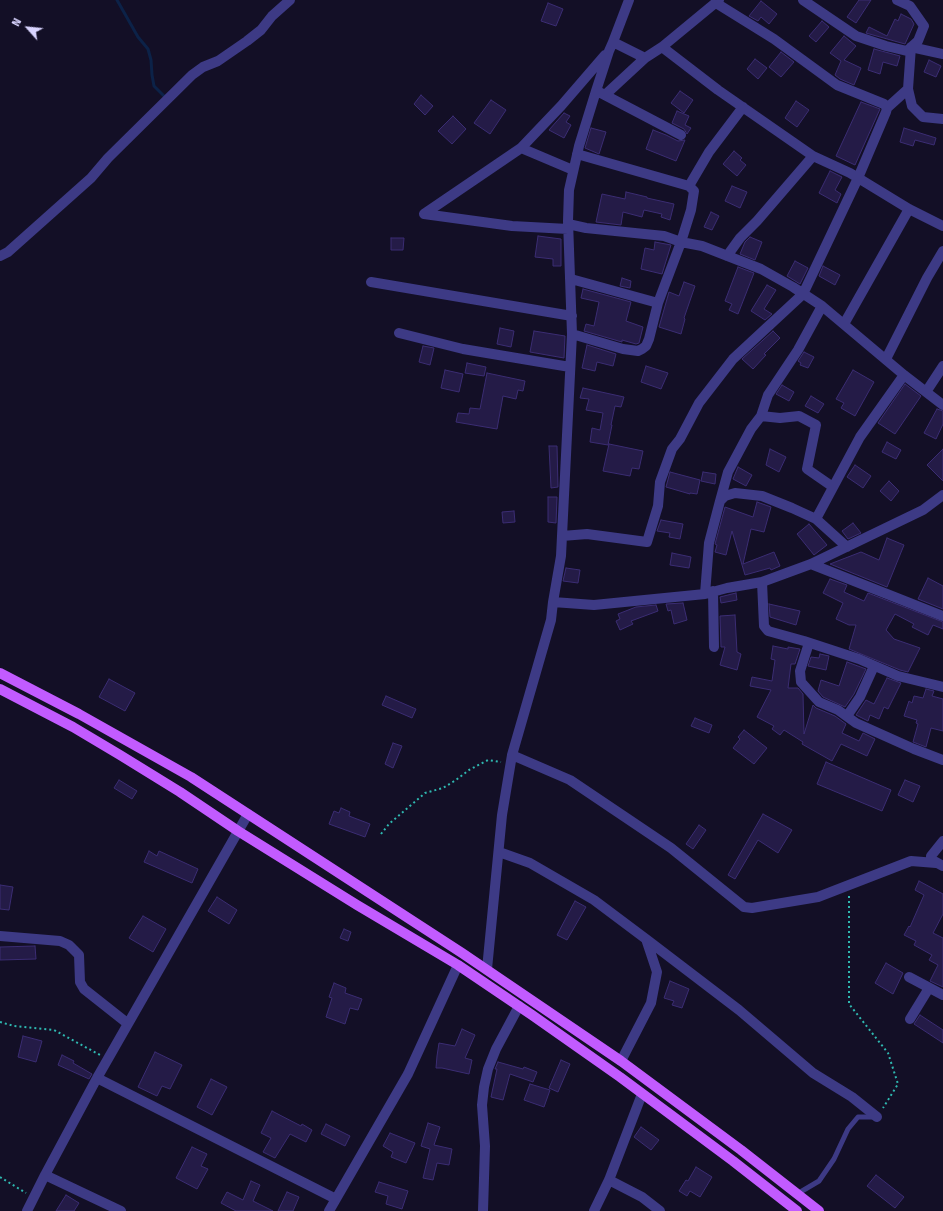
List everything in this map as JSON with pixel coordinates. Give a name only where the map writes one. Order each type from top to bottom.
[{"type":"main road","points":[[0,673],[79,714],[191,777],[487,969],[622,1061],[819,1211]]},
{"type":"main road","points":[[0,689],[74,728],[120,755],[357,906],[458,965],[519,1006],[642,1094],[733,1161],[797,1211]]},
{"type":"street","points":[[0,256],[8,252],[91,178],[108,158],[192,75],[203,66],[218,61],[247,41],[261,30],[272,16],[290,0]]},
{"type":"street","points":[[487,969],[502,815],[512,755],[551,620],[561,556],[572,334],[568,226],[569,190],[577,154],[600,93],[611,46],[629,0]]},
{"type":"street","points":[[803,0],[856,36],[907,51],[918,41],[924,26],[910,6],[897,0]]},
{"type":"street","points":[[600,93],[645,58],[662,47],[718,2],[774,39],[837,86],[884,104],[887,108]]},
{"type":"street","points":[[611,46],[645,58]]},
{"type":"street","points":[[611,46],[561,106],[521,148],[424,214],[512,226],[568,226],[664,236],[681,242],[702,246],[761,269],[822,306],[904,375],[943,405]]},
{"type":"street","points":[[662,47],[743,107],[813,156],[858,178],[909,209],[943,226]]},
{"type":"street","points":[[911,47],[943,54]]},
{"type":"street","points":[[911,47],[908,89],[912,106],[923,117],[943,119]]},
{"type":"street","points":[[562,536],[587,534],[647,542],[658,506],[660,482],[672,449],[680,439],[699,403],[733,358],[803,294],[858,178],[887,108],[908,89]]},
{"type":"street","points":[[600,93],[681,135]]},
{"type":"street","points":[[688,186],[709,152],[743,107]]},
{"type":"street","points":[[521,148],[573,170]]},
{"type":"street","points":[[572,334],[623,349],[638,351],[642,349],[649,339],[658,303],[681,242],[694,197],[694,191],[688,186],[577,154]]},
{"type":"street","points":[[727,256],[740,238],[813,156]]},
{"type":"street","points":[[844,324],[909,209]]},
{"type":"street","points":[[886,359],[927,278],[943,251]]},
{"type":"street","points":[[571,280],[658,303]]},
{"type":"street","points":[[371,282],[572,316]]},
{"type":"street","points":[[714,647],[709,593],[709,543],[728,472],[751,429],[761,416],[768,395],[798,350],[822,306]]},
{"type":"street","points":[[399,333],[463,349],[570,367]]},
{"type":"street","points":[[926,392],[943,366]]},
{"type":"street","points":[[816,519],[860,437],[904,375]]},
{"type":"street","points":[[761,416],[780,418],[799,416],[816,425],[807,469],[833,487]]},
{"type":"street","points":[[720,501],[725,496],[735,493],[762,496],[816,519],[847,547]]},
{"type":"street","points":[[553,602],[594,605],[709,593],[762,582],[812,564],[923,510],[943,496]]},
{"type":"street","points":[[812,564],[943,616]]},
{"type":"street","points":[[762,582],[764,626],[772,633],[859,659],[898,676],[943,687]]},
{"type":"street","points":[[809,643],[800,671],[801,682],[819,702],[838,710],[856,723],[943,760]]},
{"type":"street","points":[[847,716],[860,697],[874,666]]},
{"type":"street","points":[[512,755],[570,780],[671,848],[744,907],[752,908],[818,897],[911,861],[940,864]]},
{"type":"street","points":[[27,1211],[44,1175],[107,1059],[248,814]]},
{"type":"street","points":[[940,864],[932,860],[931,856],[943,841]]},
{"type":"street","points":[[499,852],[530,863],[594,900],[739,1010],[813,1073],[852,1097],[876,1117]]},
{"type":"street","points":[[0,936],[60,941],[73,948],[79,955],[80,982],[84,989],[128,1023]]},
{"type":"street","points":[[622,1061],[651,1003],[657,972],[646,938]]},
{"type":"street","points":[[329,1211],[408,1074],[458,965]]},
{"type":"street","points":[[908,977],[942,993]]},
{"type":"street","points":[[910,1019],[929,988]]},
{"type":"street","points":[[483,1211],[485,1146],[482,1105],[484,1087],[488,1069],[496,1049],[519,1006]]},
{"type":"street","points":[[97,1078],[336,1199]]},
{"type":"street","points":[[594,1211],[609,1180],[642,1094]]},
{"type":"street","points":[[44,1175],[121,1211]]},
{"type":"street","points":[[609,1180],[642,1197],[660,1211]]},
{"type":"lane","points":[[797,1194],[819,1180],[834,1159],[848,1129],[858,1117],[876,1117]]},
{"type":"path","points":[[381,834],[389,824],[425,793],[444,788],[469,770],[488,760]]},
{"type":"path","points":[[849,885],[849,1004],[888,1053],[898,1084],[876,1117]]},
{"type":"path","points":[[0,1022],[14,1026],[54,1030],[107,1059]]},
{"type":"path","points":[[0,1177],[33,1198]]},
{"type":"building","points":[[859,0],[871,0],[856,23],[847,17]]},
{"type":"building","points":[[761,1],[777,14],[769,24],[761,17],[758,21],[749,16]]},
{"type":"building","points":[[548,3],[563,9],[556,26],[541,21]]},
{"type":"building","points":[[901,14],[911,19],[914,24],[905,44],[866,33],[869,27],[887,36],[895,19],[898,21]]},
{"type":"building","points":[[822,21],[829,27],[816,42],[809,36]]},
{"type":"building","points":[[844,36],[856,46],[844,60],[861,68],[854,85],[840,79],[835,75],[841,61],[830,53]]},
{"type":"building","points":[[874,49],[900,56],[897,66],[883,62],[880,74],[868,70]]},
{"type":"building","points":[[781,52],[794,62],[781,77],[769,67]]},
{"type":"building","points":[[755,59],[767,68],[758,79],[747,69]]},
{"type":"building","points":[[929,60],[941,66],[936,77],[924,72]]},
{"type":"building","points":[[680,91],[693,100],[684,113],[671,103]]},
{"type":"building","points":[[421,95],[433,106],[425,115],[414,104]]},
{"type":"building","points":[[491,100],[506,110],[490,134],[474,123]]},
{"type":"building","points":[[796,101],[809,110],[797,127],[785,118]]},
{"type":"building","points":[[861,102],[880,109],[855,165],[836,156]]},
{"type":"building","points":[[677,111],[689,116],[685,125],[691,128],[687,134],[684,129],[672,123]]},
{"type":"building","points":[[564,113],[570,116],[566,122],[571,125],[564,138],[549,130]]},
{"type":"building","points":[[453,116],[466,129],[452,144],[438,131]]},
{"type":"building","points":[[591,128],[606,132],[599,154],[585,148]]},
{"type":"building","points":[[904,128],[936,138],[934,145],[915,140],[913,146],[900,142]]},
{"type":"building","points":[[653,130],[678,141],[685,140],[676,161],[646,149]]},
{"type":"building","points":[[734,151],[742,158],[740,160],[746,165],[737,176],[723,164]]},
{"type":"building","points":[[830,171],[842,177],[835,190],[841,194],[837,203],[819,193]]},
{"type":"building","points":[[732,186],[747,192],[740,208],[725,201]]},
{"type":"building","points":[[626,192],[674,204],[670,220],[661,217],[662,214],[644,210],[642,217],[623,212],[621,225],[596,222],[602,194],[625,199]]},
{"type":"building","points":[[711,212],[719,216],[712,230],[704,227]]},
{"type":"building","points":[[538,236],[561,239],[561,266],[553,266],[553,259],[535,257]]},
{"type":"building","points":[[750,237],[762,242],[755,260],[740,254],[745,242]]},
{"type":"building","points":[[391,238],[404,238],[403,250],[391,250]]},
{"type":"building","points":[[655,242],[671,245],[662,274],[641,269],[645,248],[654,250]]},
{"type":"building","points":[[795,261],[808,268],[800,284],[787,276]]},
{"type":"building","points":[[823,266],[840,275],[835,285],[819,276]]},
{"type":"building","points":[[738,267],[754,273],[738,314],[729,310],[732,304],[725,301]]},
{"type":"building","points":[[622,278],[631,281],[630,288],[620,286]]},
{"type":"building","points":[[684,282],[695,286],[684,318],[681,334],[659,327],[669,292],[679,296]]},
{"type":"building","points":[[767,285],[776,290],[764,309],[772,314],[765,320],[751,311]]},
{"type":"building","points":[[583,289],[631,302],[626,321],[643,327],[639,343],[636,344],[622,340],[622,342],[584,331],[586,324],[594,326],[599,302],[581,298]]},
{"type":"building","points":[[500,328],[514,331],[511,347],[497,344]]},
{"type":"building","points":[[534,331],[565,336],[564,358],[530,352]]},
{"type":"building","points":[[773,331],[780,338],[764,354],[766,355],[753,369],[742,359]]},
{"type":"building","points":[[587,345],[616,354],[613,366],[597,362],[595,371],[582,368]]},
{"type":"building","points":[[423,346],[434,348],[430,365],[419,362]]},
{"type":"building","points":[[804,352],[814,357],[808,368],[800,365],[801,363],[798,361]]},
{"type":"building","points":[[467,363],[486,367],[484,376],[465,373]]},
{"type":"building","points":[[646,366],[668,373],[661,389],[641,382]]},
{"type":"building","points":[[445,370],[463,374],[459,392],[441,388]]},
{"type":"building","points":[[853,370],[874,382],[855,416],[841,408],[844,403],[836,399]]},
{"type":"building","points":[[487,373],[525,381],[523,391],[518,390],[516,399],[503,396],[497,429],[456,422],[458,413],[469,414],[470,408],[480,409]]},
{"type":"building","points":[[905,384],[921,396],[895,434],[878,423]]},
{"type":"building","points":[[782,385],[794,392],[789,401],[776,394]]},
{"type":"building","points":[[583,388],[624,397],[621,407],[615,406],[608,445],[590,442],[592,428],[600,430],[603,413],[586,410],[589,399],[580,398]]},
{"type":"building","points":[[811,396],[824,404],[818,413],[805,406]]},
{"type":"building","points":[[937,409],[943,411],[943,424],[936,439],[924,433]]},
{"type":"building","points":[[887,442],[901,450],[896,459],[882,452]]},
{"type":"building","points":[[609,444],[643,451],[639,469],[632,468],[630,476],[603,471]]},
{"type":"building","points":[[549,446],[557,446],[558,487],[551,488]]},
{"type":"building","points":[[770,449],[786,457],[779,472],[766,465]]},
{"type":"building","points":[[943,449],[943,481],[927,465]]},
{"type":"building","points":[[855,465],[871,476],[863,488],[847,477]]},
{"type":"building","points":[[738,467],[752,475],[746,486],[733,479]]},
{"type":"building","points":[[670,472],[700,480],[697,494],[690,494],[666,487]]},
{"type":"building","points":[[703,472],[716,474],[715,484],[701,481]]},
{"type":"building","points":[[889,481],[899,491],[891,501],[880,491]]},
{"type":"building","points":[[548,497],[557,497],[556,523],[548,522]]},
{"type":"building","points":[[757,502],[771,507],[764,532],[751,529],[743,564],[774,552],[780,566],[771,570],[770,568],[745,575],[732,531],[726,555],[715,552],[717,545],[715,544],[725,507],[753,517]]},
{"type":"building","points":[[514,511],[515,522],[503,523],[502,512]]},
{"type":"building","points":[[661,520],[683,524],[680,539],[669,537],[670,533],[657,531]]},
{"type":"building","points":[[853,523],[861,533],[848,539],[842,531]]},
{"type":"building","points":[[809,524],[827,545],[814,555],[797,534]]},
{"type":"building","points":[[887,538],[904,545],[887,587],[830,564],[861,552],[879,560]]},
{"type":"building","points":[[672,553],[691,557],[689,568],[670,565]]},
{"type":"building","points":[[566,568],[580,570],[578,583],[563,581]]},
{"type":"building","points":[[928,578],[943,586],[943,609],[918,599]]},
{"type":"building","points":[[830,579],[847,585],[844,592],[864,601],[868,593],[943,622],[943,629],[933,625],[928,635],[912,627],[914,624],[895,614],[886,630],[894,639],[920,648],[908,672],[849,649],[856,625],[849,625],[836,619],[843,603],[823,593]]},
{"type":"building","points":[[736,593],[737,600],[721,603],[720,597]]},
{"type":"building","points":[[683,603],[687,620],[674,624],[671,610],[668,611],[666,604]]},
{"type":"building","points":[[769,604],[800,611],[796,625],[770,617]]},
{"type":"building","points":[[656,605],[658,611],[631,621],[633,624],[620,630],[616,621],[620,619],[618,614],[636,607]]},
{"type":"building","points":[[735,615],[737,652],[741,654],[737,670],[720,665],[725,647],[721,647],[720,616]]},
{"type":"building","points":[[773,646],[788,649],[788,647],[800,649],[795,664],[791,664],[788,688],[798,688],[803,694],[804,734],[813,705],[816,708],[835,716],[846,724],[842,733],[859,741],[863,733],[875,739],[867,756],[841,744],[832,761],[802,744],[803,742],[784,730],[780,735],[772,729],[774,726],[757,717],[771,690],[750,686],[752,677],[772,681],[775,660],[771,659]]},
{"type":"building","points":[[820,654],[829,656],[826,670],[808,666],[811,657],[819,658]]},
{"type":"building","points":[[847,662],[866,669],[854,694],[845,707],[823,697],[818,691],[821,680],[839,686]]},
{"type":"building","points":[[887,678],[901,683],[888,709],[884,707],[879,719],[870,715],[868,721],[856,715],[866,700],[874,704]]},
{"type":"building","points":[[109,679],[135,693],[125,711],[99,697]]},
{"type":"building","points":[[926,689],[934,691],[932,696],[943,699],[943,731],[931,728],[926,747],[913,742],[918,724],[916,723],[917,720],[904,716],[909,701],[912,703],[914,696],[923,698]]},
{"type":"building","points":[[386,696],[416,709],[412,718],[382,705]]},
{"type":"building","points":[[695,718],[712,725],[709,733],[691,726]]},
{"type":"building","points":[[744,730],[767,748],[754,764],[733,748],[740,739],[738,737]]},
{"type":"building","points":[[393,743],[402,746],[393,768],[385,764]]},
{"type":"building","points":[[826,762],[891,790],[882,811],[817,784]]},
{"type":"building","points":[[119,780],[137,791],[132,799],[114,788]]},
{"type":"building","points":[[905,780],[920,786],[913,802],[898,795]]},
{"type":"building","points":[[341,808],[350,812],[349,816],[370,824],[365,837],[329,824],[334,811],[339,813]]},
{"type":"building","points":[[763,814],[792,830],[778,853],[758,840],[735,879],[728,875]]},
{"type":"building","points":[[699,825],[706,830],[693,849],[686,844]]},
{"type":"building","points":[[149,851],[157,856],[159,851],[198,869],[192,883],[144,862]]},
{"type":"building","points":[[919,881],[943,894],[943,914],[933,933],[943,938],[943,987],[930,981],[938,965],[929,960],[932,955],[914,945],[916,941],[904,935],[909,926],[910,927],[924,895],[915,890]]},
{"type":"building","points":[[0,885],[13,887],[9,910],[0,909]]},
{"type":"building","points":[[217,897],[237,910],[229,924],[208,911]]},
{"type":"building","points":[[575,901],[586,907],[567,940],[557,935]]},
{"type":"building","points":[[143,916],[166,929],[153,952],[129,938]]},
{"type":"building","points":[[344,929],[351,932],[348,941],[340,938]]},
{"type":"building","points":[[35,946],[36,959],[0,960],[0,947]]},
{"type":"building","points":[[886,963],[903,973],[893,994],[875,983]]},
{"type":"building","points":[[670,981],[689,989],[682,1008],[672,1005],[674,1001],[664,998]]},
{"type":"building","points":[[334,983],[346,988],[345,993],[362,999],[358,1010],[350,1008],[345,1024],[326,1017],[332,998],[329,997]]},
{"type":"building","points":[[920,1015],[943,1030],[943,1043],[914,1024]]},
{"type":"building","points":[[462,1029],[475,1035],[465,1058],[472,1060],[469,1074],[436,1068],[439,1043],[455,1046]]},
{"type":"building","points":[[23,1036],[42,1041],[36,1062],[18,1057]]},
{"type":"building","points":[[155,1052],[182,1065],[170,1089],[162,1086],[157,1096],[138,1087]]},
{"type":"building","points":[[62,1055],[74,1061],[73,1063],[92,1074],[89,1079],[58,1065]]},
{"type":"building","points":[[561,1060],[570,1064],[558,1092],[549,1088]]},
{"type":"building","points":[[498,1062],[523,1069],[524,1067],[537,1072],[533,1082],[510,1074],[503,1100],[491,1097],[497,1069],[495,1069]]},
{"type":"building","points":[[211,1079],[227,1087],[212,1115],[197,1107]]},
{"type":"building","points":[[530,1084],[550,1090],[544,1107],[524,1100]]},
{"type":"building","points":[[272,1111],[312,1130],[306,1142],[290,1134],[275,1158],[263,1152],[271,1138],[261,1133]]},
{"type":"building","points":[[428,1123],[440,1127],[434,1145],[452,1149],[449,1165],[437,1163],[433,1180],[423,1178],[430,1149],[421,1146]]},
{"type":"building","points":[[326,1124],[350,1136],[345,1146],[321,1134]]},
{"type":"building","points":[[641,1127],[659,1140],[651,1150],[634,1137]]},
{"type":"building","points":[[390,1133],[415,1143],[406,1163],[391,1157],[393,1152],[383,1146]]},
{"type":"building","points":[[192,1147],[207,1154],[201,1166],[208,1169],[197,1189],[176,1178]]},
{"type":"building","points":[[696,1167],[712,1177],[700,1197],[690,1191],[687,1196],[679,1191],[686,1180],[688,1181]]},
{"type":"building","points":[[876,1175],[904,1197],[895,1208],[867,1186]]},
{"type":"building","points":[[251,1181],[260,1185],[253,1201],[273,1211],[236,1211],[221,1203],[227,1192],[243,1200]]},
{"type":"building","points":[[379,1182],[408,1191],[402,1209],[386,1204],[388,1196],[375,1192]]},
{"type":"building","points":[[287,1192],[299,1197],[293,1211],[278,1211]]},
{"type":"building","points":[[66,1195],[79,1203],[74,1211],[56,1211]]},
{"type":"waterway","points":[[117,0],[138,37],[148,49],[151,60],[154,86],[167,99]]}]
